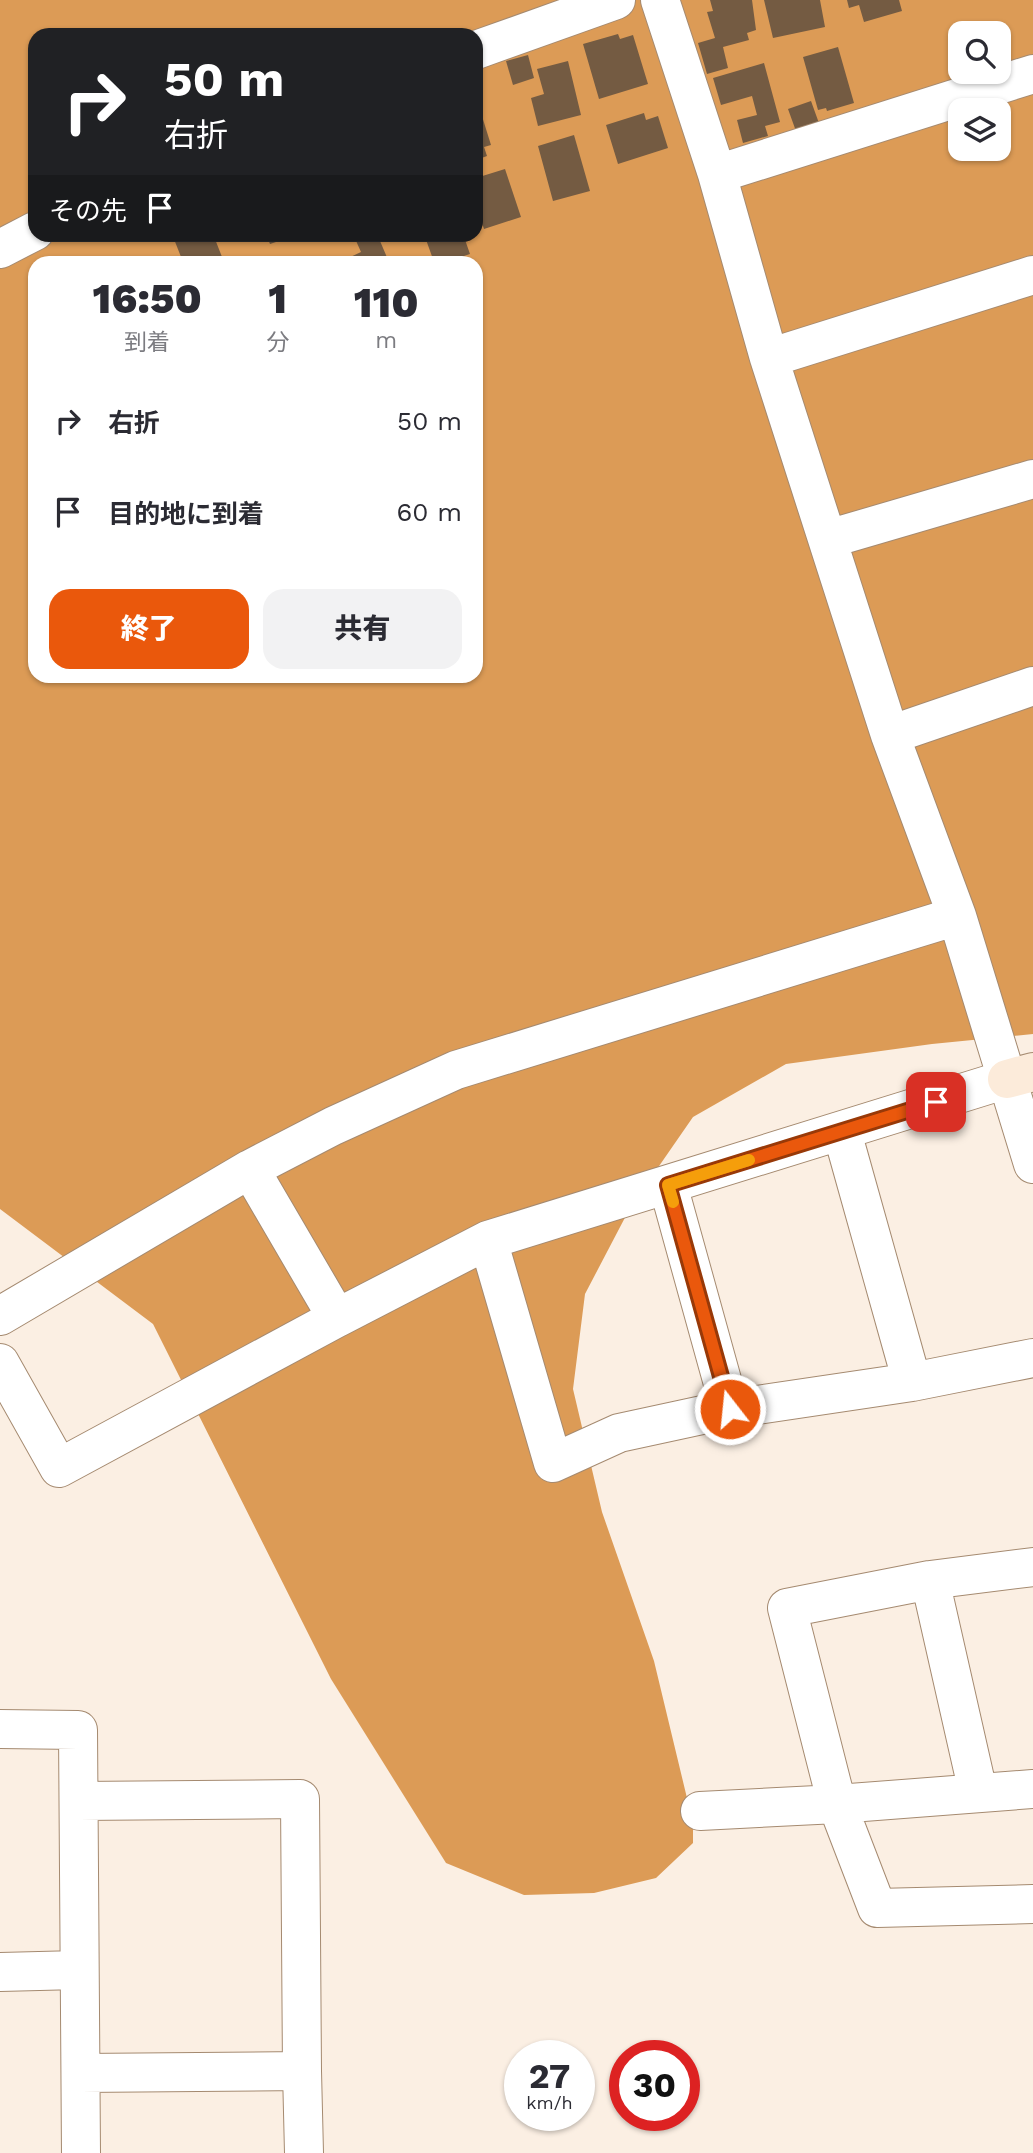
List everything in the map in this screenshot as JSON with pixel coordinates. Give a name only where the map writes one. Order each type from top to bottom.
[{"type":"street","points":[[483,47],[615,0]]},
{"type":"street","points":[[660,0],[717,174],[768,358],[890,735],[1020,1075],[1033,1164]]},
{"type":"street","points":[[717,174],[1033,75]]},
{"type":"street","points":[[0,249],[28,235]]},
{"type":"street","points":[[768,358],[1033,275]]},
{"type":"street","points":[[828,539],[1033,479]]},
{"type":"street","points":[[890,735],[1033,685]]},
{"type":"street","points":[[0,1316],[250,1169],[333,1126],[456,1070],[957,915]]},
{"type":"street","points":[[0,1363],[59,1468],[488,1240],[1020,1075]]},
{"type":"street","points":[[842,1132],[912,1382]]},
{"type":"street","points":[[250,1169],[337,1318]]},
{"type":"street","points":[[668,1185],[730,1409]]},
{"type":"street","points":[[488,1240],[553,1463],[619,1433],[730,1409],[912,1382],[1033,1358]]},
{"type":"street","points":[[1033,1567],[930,1580],[787,1608],[837,1804],[877,1908],[1033,1904]]},
{"type":"street","points":[[930,1580],[978,1792]]},
{"type":"street","points":[[0,1729],[78,1730],[81,2153]]},
{"type":"street","points":[[700,1811],[1033,1789]]},
{"type":"street","points":[[79,1801],[300,1799],[304,2153]]},
{"type":"street","points":[[0,1972],[78,1970]]},
{"type":"street","points":[[81,2073],[302,2071]]},
{"type":"shaded area","points":[[0,0],[1033,0],[1033,1034],[932,1044],[786,1064],[693,1117],[630,1208],[585,1294],[573,1389],[602,1512],[654,1661],[693,1823],[693,1843],[656,1878],[594,1893],[524,1895],[446,1863],[331,1679],[153,1324],[0,1209]]},
{"type":"building","points":[[710,0],[752,0],[756,30],[747,33],[749,40],[723,47],[728,68],[707,74],[698,43],[715,38],[707,12],[713,11]]},
{"type":"building","points":[[764,0],[820,0],[825,27],[773,38]]},
{"type":"building","points":[[847,0],[899,0],[902,11],[864,22],[859,5],[849,8]]},
{"type":"building","points":[[618,34],[620,39],[633,35],[648,84],[599,99],[583,44]]},
{"type":"building","points":[[838,47],[854,103],[827,111],[826,108],[818,110],[803,57]]},
{"type":"building","points":[[528,55],[534,78],[513,85],[506,61]]},
{"type":"building","points":[[568,61],[581,115],[538,126],[531,98],[544,94],[537,69]]},
{"type":"building","points":[[764,63],[780,122],[765,126],[768,136],[743,143],[737,120],[757,115],[752,96],[721,105],[713,78]]},
{"type":"building","points":[[811,101],[820,126],[797,134],[788,109]]},
{"type":"building","points":[[644,113],[646,120],[658,116],[668,148],[618,164],[606,125]]},
{"type":"building","points":[[483,119],[491,145],[484,147],[487,156],[483,157]]},
{"type":"building","points":[[574,135],[590,191],[553,201],[538,146]]},
{"type":"building","points":[[505,169],[521,217],[484,229],[483,176]]},
{"type":"building","points":[[175,242],[216,242],[222,256],[181,256]]},
{"type":"building","points":[[357,242],[380,242],[386,256],[352,256],[361,252]]},
{"type":"building","points":[[427,242],[466,242],[470,254],[464,256],[432,256]]},
{"type":"slow traffic","points":[[673,1202],[668,1185],[749,1160]]},
{"type":"route","points":[[730,1409],[668,1185],[936,1102]]}]
